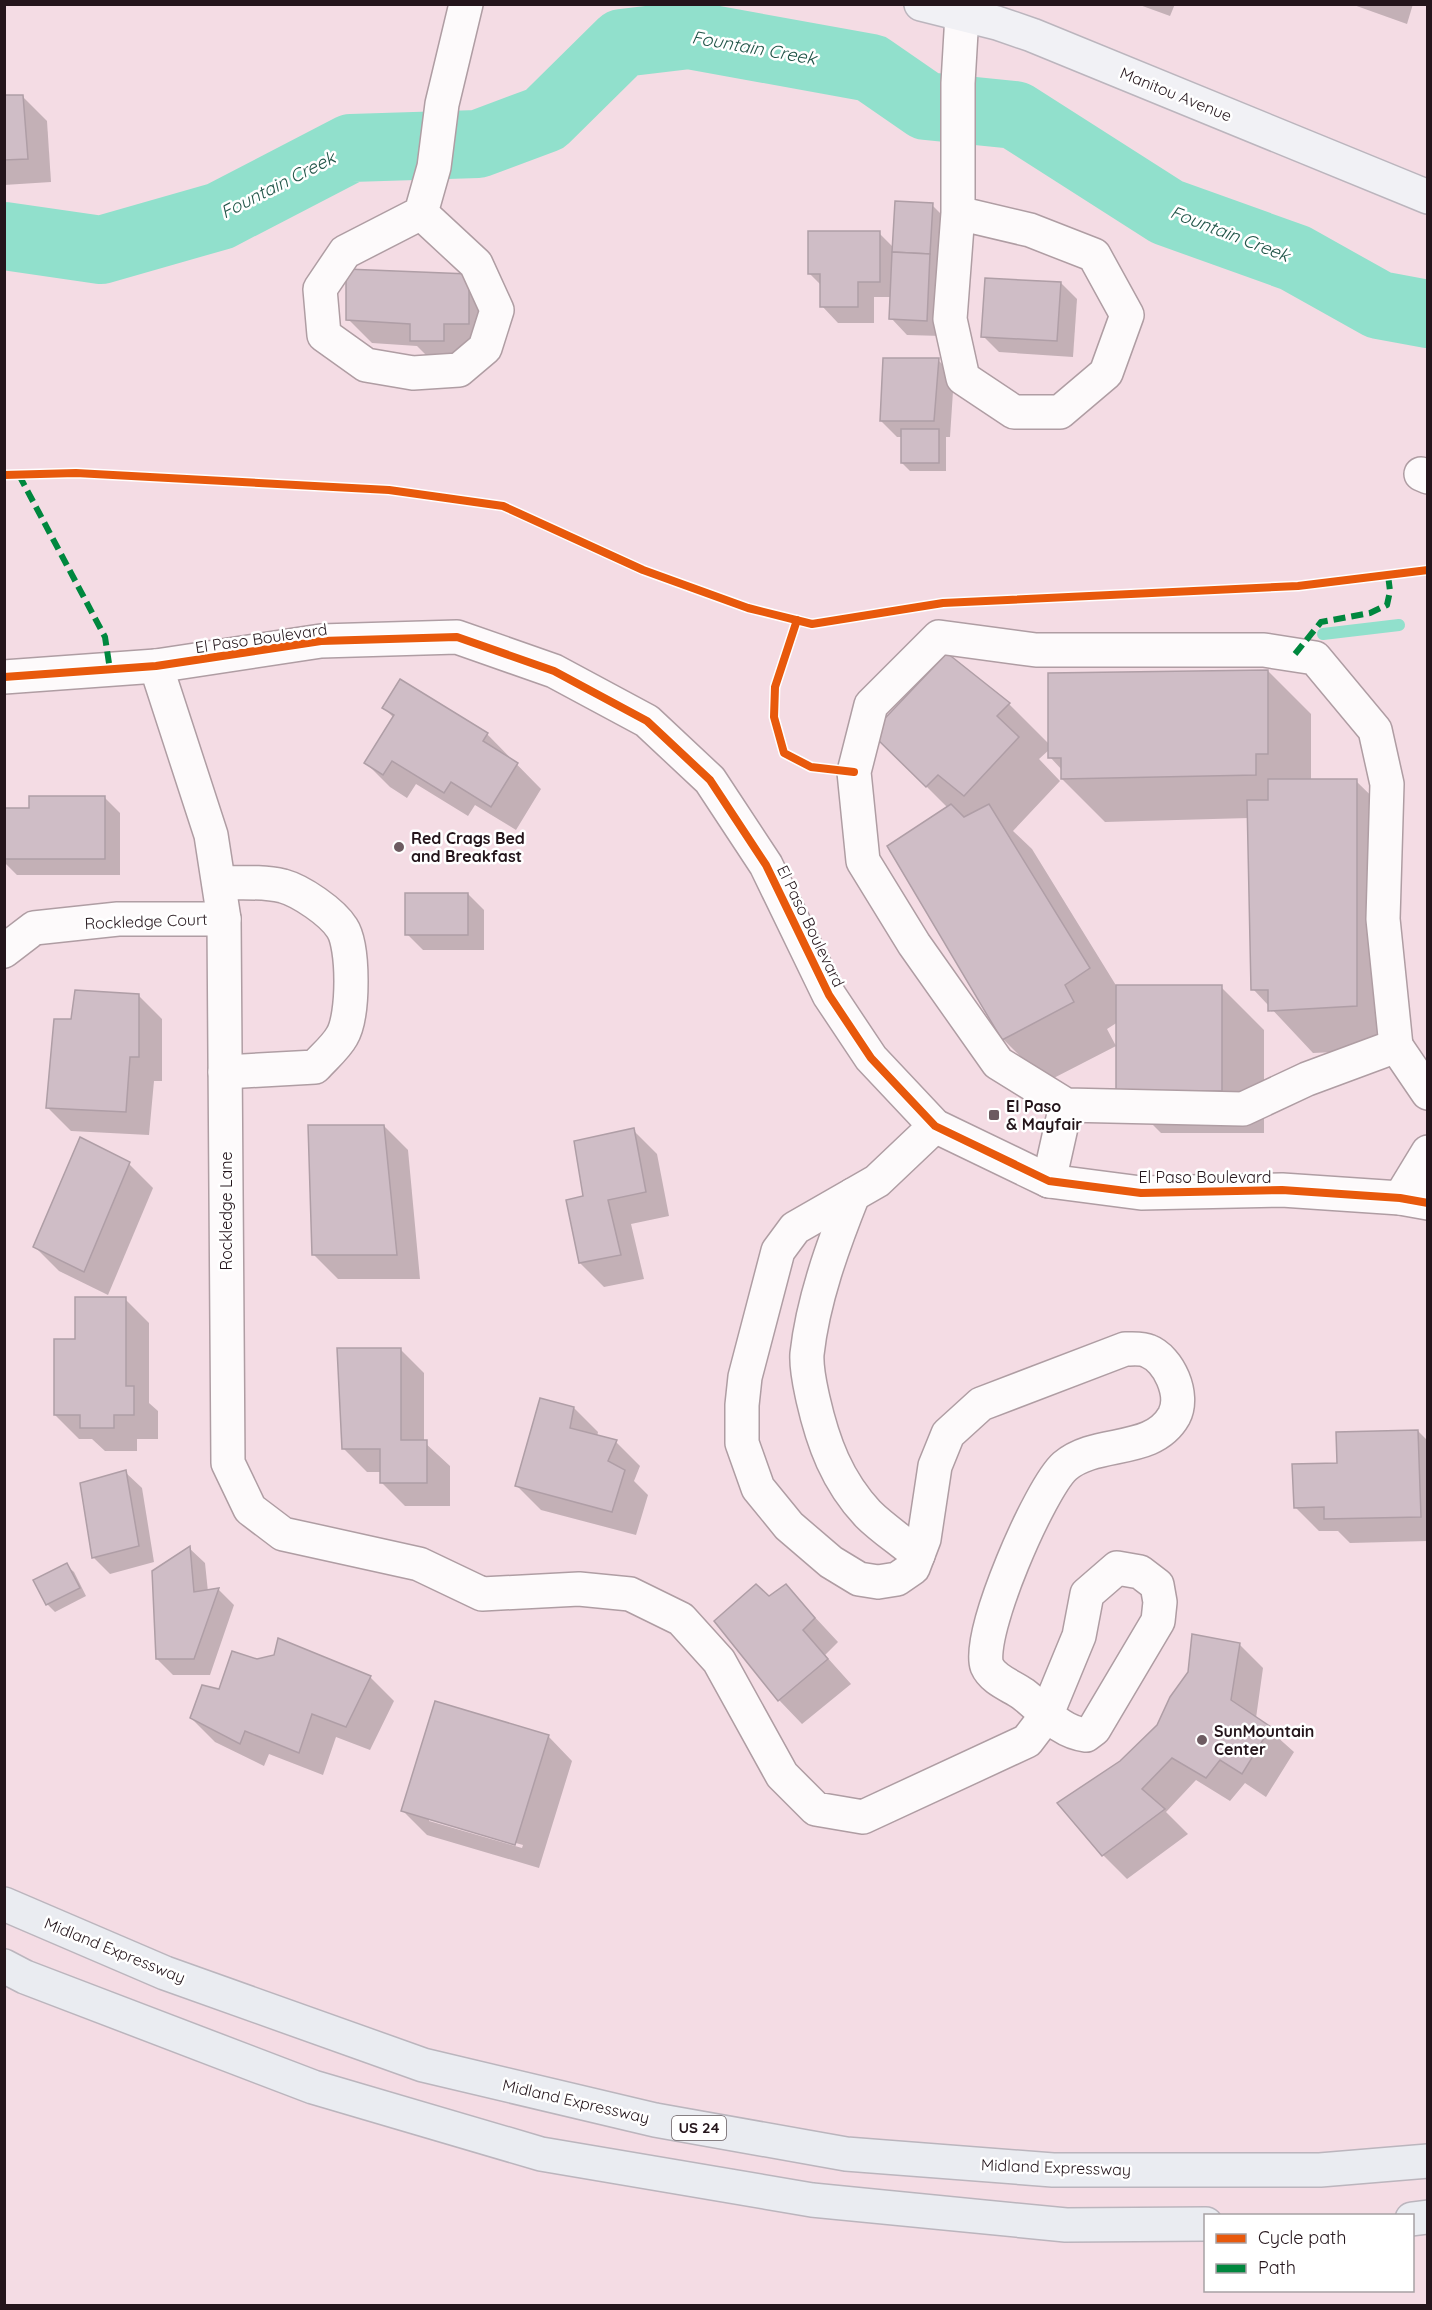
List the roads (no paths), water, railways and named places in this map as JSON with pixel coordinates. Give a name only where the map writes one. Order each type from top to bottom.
[{"type":"highway","name":"Midland Expressway","points":[[4,1904],[165,1972],[423,2065],[666,2122],[846,2154],[1053,2170],[1320,2170],[1428,2161]]},
{"type":"highway","points":[[4,1966],[36,1981],[313,2087],[541,2154],[812,2200],[1066,2225],[1204,2224]]},
{"type":"main road","name":"Manitou Avenue","points":[[921,4],[1032,35],[1428,197]]},
{"type":"street","points":[[421,213],[476,264],[497,310],[485,348],[459,369],[413,373],[366,365],[324,335],[320,290],[345,252],[421,213],[434,167],[442,104],[466,4]]},
{"type":"street","points":[[958,213],[1030,230],[1094,255],[1127,315],[1106,373],[1060,412],[1014,412],[963,378],[950,319],[958,213],[958,83],[962,15]]},
{"type":"street","name":"El Paso Boulevard","points":[[4,677],[156,666],[321,641],[457,637],[554,671],[647,721],[710,780],[766,865],[829,995],[871,1059],[935,1126],[1049,1181],[1141,1193],[1282,1190],[1414,1200]]},
{"type":"street","points":[[1396,1046],[1307,1079],[1243,1109],[1066,1104],[998,1063],[914,944],[863,861],[854,772],[871,705],[939,637],[1036,650],[1264,650],[1315,658],[1375,730],[1387,784],[1383,919],[1396,1046],[1428,1093]]},
{"type":"street","name":"Rockledge Lane","points":[[156,666],[211,835],[224,919],[228,1463],[250,1509],[283,1534],[419,1564],[482,1594],[579,1589],[630,1594],[681,1619],[719,1661],[782,1774],[816,1809],[863,1817],[1027,1741],[1046,1716]]},
{"type":"street","points":[[219,883],[284,886],[314,901],[343,929],[351,971],[352,1004],[343,1035],[315,1067],[225,1072]]},
{"type":"street","name":"Rockledge Court","points":[[4,951],[34,928],[118,919],[224,919]]},
{"type":"street","points":[[1049,1181],[1066,1104]]},
{"type":"street","points":[[935,1126],[877,1181],[795,1228],[778,1251],[746,1377],[741,1405],[742,1443],[758,1488],[789,1526],[831,1562],[859,1579],[878,1582],[897,1579],[913,1568],[924,1539],[935,1466],[948,1434],[981,1404],[1125,1349],[1147,1350],[1162,1361],[1177,1386],[1178,1400],[1175,1415],[1159,1435],[1082,1456],[1065,1466],[1040,1501],[992,1614],[987,1634],[987,1667],[996,1677],[1023,1695],[1046,1716],[1075,1734],[1086,1736],[1094,1729],[1158,1621],[1160,1602],[1157,1585],[1140,1572],[1117,1568],[1087,1594],[1079,1636],[1046,1716]]},
{"type":"street","points":[[1414,1200],[1428,1152]]},
{"type":"street","points":[[853,1195],[835,1241],[816,1310],[807,1355],[808,1377],[820,1432],[842,1480],[869,1514],[918,1555]]},
{"type":"waterway","name":"Fountain Creek","points":[[4,236],[101,250],[220,216],[351,148],[478,144],[545,119],[622,43],[689,35],[871,68],[926,106],[1015,115],[1167,212],[1295,258],[1379,305],[1428,314]]},
{"type":"waterway","points":[[1323,634],[1399,625]]},
{"type":"place","name":"Red Crags Bed and Breakfast","points":[[399,847]]},
{"type":"place","name":"El Paso & Mayfair","points":[[994,1115]]},
{"type":"place","name":"SunMountain Center","points":[[1202,1740]]}]
